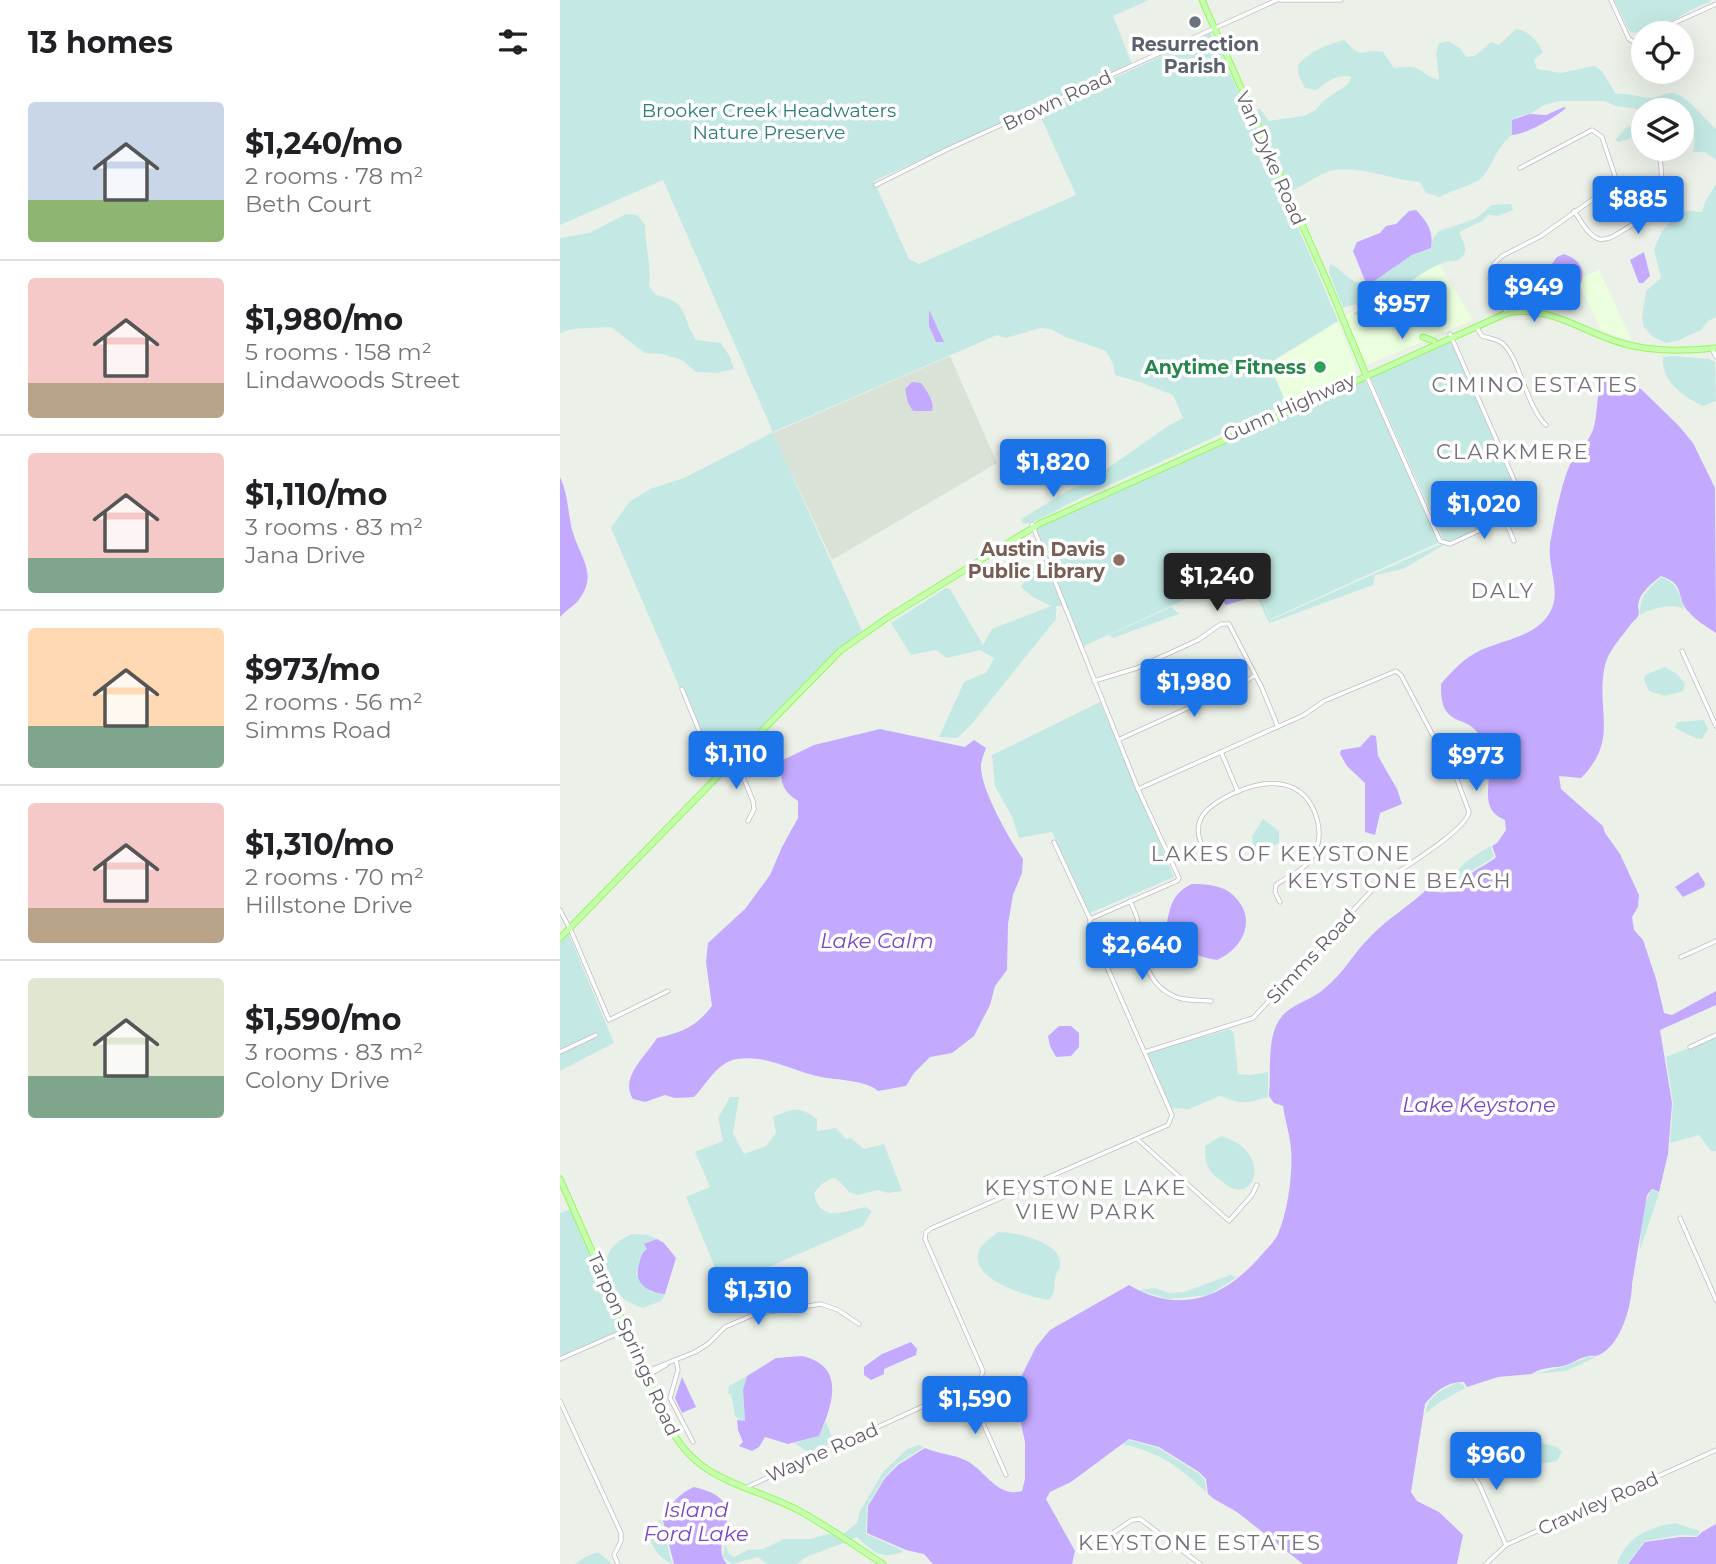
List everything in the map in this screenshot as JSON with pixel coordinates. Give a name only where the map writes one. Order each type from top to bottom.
[{"type":"main road","name":"Van Dyke Road","points":[[1202,0],[1365,373]]},
{"type":"main road","name":"Van Dyke Road","points":[[1307,240],[1365,373]]},
{"type":"main road","name":"Gunn Highway","points":[[560,938],[849,643],[1033,525],[1506,311],[1527,307],[1543,310],[1642,347],[1681,351],[1714,348]]},
{"type":"main road","name":"Gunn Highway","points":[[1365,373],[1506,311]]},
{"type":"main road","points":[[1423,337],[1434,341]]},
{"type":"main road","points":[[1363,365],[1373,369]]},
{"type":"main road","name":"Tarpon Springs Road","points":[[560,1179],[671,1431],[687,1454],[708,1472],[793,1508],[883,1564]]},
{"type":"street","name":"Brown Road","points":[[876,185],[948,149],[1279,0],[1341,0]]},
{"type":"street","points":[[1611,0],[1631,40]]},
{"type":"street","points":[[1678,21],[1716,4]]},
{"type":"street","points":[[1506,311],[1490,279],[1494,264],[1502,256],[1541,236],[1613,185],[1616,179],[1598,133],[1592,130],[1520,168]]},
{"type":"street","points":[[1574,211],[1598,239],[1617,234],[1643,218],[1653,206],[1661,184],[1660,161]]},
{"type":"street","points":[[1476,326],[1482,336],[1499,341],[1508,350],[1534,406],[1546,425]]},
{"type":"street","points":[[1450,336],[1525,508],[1504,519],[1514,541]]},
{"type":"street","points":[[1714,348],[1716,357]]},
{"type":"street","name":"Van Dyke Road","points":[[1365,373],[1440,541],[1450,544],[1504,519]]},
{"type":"street","points":[[1033,525],[1138,789],[1179,878],[1090,919]]},
{"type":"street","points":[[1094,681],[1137,668],[1198,640],[1225,623],[1231,627],[1278,727]]},
{"type":"street","points":[[1682,651],[1716,726]]},
{"type":"street","name":"Simms Road","points":[[1138,789],[1304,715],[1324,701],[1396,671],[1401,675],[1452,766],[1468,806],[1468,817],[1434,848],[1373,889],[1253,1018],[1145,1052]]},
{"type":"street","points":[[1120,739],[1254,676]]},
{"type":"street","points":[[682,689],[720,775]]},
{"type":"street","points":[[1221,752],[1238,792]]},
{"type":"street","points":[[734,758],[753,801],[754,809],[748,821]]},
{"type":"street","points":[[1209,858],[1199,838],[1201,817],[1213,803],[1264,783],[1285,785],[1305,797],[1316,816],[1319,833],[1315,851],[1304,867],[1276,885],[1275,892],[1280,902]]},
{"type":"street","points":[[1006,1475],[967,1387],[980,1380],[983,1371],[925,1239],[926,1232],[1168,1125],[1172,1115],[1090,928],[1090,919],[1054,842]]},
{"type":"street","points":[[1130,901],[1138,920],[1141,952],[1157,983],[1178,998],[1212,1001]]},
{"type":"street","points":[[560,910],[609,1020],[668,990]]},
{"type":"street","points":[[1681,957],[1716,942]]},
{"type":"street","points":[[560,1052],[596,1035]]},
{"type":"street","points":[[1690,1046],[1716,1035]]},
{"type":"street","points":[[1137,1139],[1229,1221],[1252,1195],[1256,1185]]},
{"type":"street","points":[[1680,1218],[1716,1300]]},
{"type":"street","points":[[646,1374],[705,1347],[730,1325],[755,1314],[821,1304],[838,1310],[859,1324]]},
{"type":"street","points":[[560,1359],[626,1330]]},
{"type":"street","points":[[676,1360],[679,1368],[670,1398],[692,1441]]},
{"type":"street","name":"Wayne Road","points":[[745,1488],[967,1387]]},
{"type":"street","points":[[560,1401],[621,1533],[621,1541],[614,1555],[618,1564]]},
{"type":"street","name":"Crawley Road","points":[[1486,1564],[1506,1545],[1716,1450]]},
{"type":"street","points":[[1458,1454],[1479,1484],[1506,1545]]},
{"type":"street","points":[[1104,1539],[1132,1520],[1140,1519],[1200,1564]]},
{"type":"shaded area","points":[[1437,261],[1473,320],[1367,365],[1345,316]]},
{"type":"shaded area","points":[[1599,270],[1632,341],[1601,330],[1577,280]]},
{"type":"shaded area","points":[[1338,322],[1357,372],[1286,403],[1269,364]]},
{"type":"shaded area","points":[[950,356],[997,463],[832,560],[773,433]]},
{"type":"green space","name":"Brooker Creek Headwaters Nature Preserve","points":[[560,0],[1149,0],[1113,16],[1132,64],[874,181],[909,259],[919,264],[1076,195],[1039,113],[1211,33],[1260,138],[1342,330],[1338,321],[1269,363],[1286,403],[1042,518],[1023,524],[1021,519],[1067,491],[1088,482],[1183,418],[1173,395],[1115,375],[1106,351],[1051,329],[1040,328],[1006,338],[997,335],[773,432],[663,180],[560,225]]},
{"type":"green space","points":[[1614,0],[1710,0],[1672,21],[1631,21],[1630,32]]},
{"type":"green space","points":[[1516,29],[1525,32],[1543,52],[1534,60],[1537,69],[1561,73],[1594,66],[1602,71],[1616,94],[1650,98],[1631,98],[1631,108],[1615,106],[1605,101],[1560,101],[1517,117],[1513,123],[1512,135],[1502,145],[1481,179],[1440,197],[1426,193],[1420,182],[1345,169],[1328,172],[1290,191],[1257,109],[1260,109],[1269,121],[1304,116],[1316,110],[1322,102],[1348,84],[1351,77],[1346,76],[1328,82],[1316,90],[1305,88],[1298,73],[1298,65],[1313,52],[1344,40],[1360,53],[1383,52],[1394,68],[1416,68],[1439,80],[1436,53],[1439,43],[1448,41],[1460,48],[1466,57],[1475,56],[1491,42],[1499,45]]},
{"type":"green space","points":[[1672,93],[1684,98],[1650,98]]},
{"type":"green space","points":[[1694,107],[1716,129],[1716,160],[1705,152],[1694,152]]},
{"type":"green space","points":[[1631,126],[1631,137],[1618,142],[1615,140]]},
{"type":"green space","points":[[1716,184],[1716,317],[1708,321],[1701,330],[1666,343],[1653,337],[1644,327],[1642,318],[1646,291],[1661,278],[1654,249],[1662,231],[1678,214],[1686,211],[1702,212]]},
{"type":"green space","points":[[1511,204],[1513,210],[1498,216],[1488,215],[1482,221],[1459,232],[1465,251],[1457,261],[1433,267],[1407,285],[1396,297],[1377,303],[1360,315],[1353,314],[1359,310],[1356,304],[1343,308],[1329,272],[1330,264],[1357,282],[1369,282],[1408,257],[1431,248],[1433,238],[1439,231],[1475,219],[1492,205]]},
{"type":"green space","points":[[626,214],[637,215],[645,225],[649,286],[656,295],[680,306],[696,340],[721,343],[734,369],[717,373],[696,372],[682,360],[662,354],[645,353],[611,327],[572,329],[560,333],[560,238],[589,233]]},
{"type":"green space","points":[[1450,339],[1467,373],[1522,506],[1498,522],[1445,543],[1370,377]]},
{"type":"green space","points":[[1663,357],[1709,359],[1715,362],[1716,401],[1703,406],[1675,387],[1663,366]]},
{"type":"green space","points":[[1364,379],[1442,541],[1271,619],[1249,570],[1082,647],[1036,527]]},
{"type":"green space","points":[[773,432],[862,631],[825,662],[720,769],[706,749],[611,528],[629,502],[650,489],[684,478]]},
{"type":"green space","points":[[1441,544],[1444,545],[1403,569],[1375,575],[1373,585],[1269,623],[1246,573],[1249,571],[1271,620]]},
{"type":"green space","points":[[1046,565],[1062,606],[1056,606],[1056,619],[970,726],[957,738],[939,737],[964,682],[987,672],[994,658],[980,650],[947,658],[936,650],[911,655],[891,623],[946,588],[950,589],[983,645],[992,629],[1051,606],[1021,587],[1032,568]]},
{"type":"green space","points":[[1661,577],[1674,586],[1684,609],[1662,607],[1640,615],[1645,594]]},
{"type":"green space","points":[[1171,607],[1179,614],[1113,638],[1109,635]]},
{"type":"green space","points":[[1665,667],[1677,674],[1685,684],[1683,691],[1665,696],[1649,691],[1644,680],[1645,675]]},
{"type":"green space","points":[[1100,702],[1174,877],[1090,913],[1052,832],[1019,838],[1012,817],[995,786],[992,755]]},
{"type":"green space","points":[[1704,720],[1708,729],[1702,739],[1675,728],[1677,722]]},
{"type":"green space","points":[[1263,819],[1279,831],[1279,843],[1264,850],[1253,846],[1252,836]]},
{"type":"green space","points":[[1490,846],[1494,856],[1457,885],[1442,891],[1430,887],[1450,878],[1467,861]]},
{"type":"green space","points":[[568,932],[614,1043],[560,1071],[560,1053],[599,1036],[597,1033],[560,1050],[560,940]]},
{"type":"green space","points":[[1230,1029],[1234,1034],[1238,1074],[1268,1072],[1268,1097],[1238,1102],[1220,1096],[1189,1109],[1171,1108],[1147,1053]]},
{"type":"green space","points":[[1716,1037],[1716,1151],[1711,1151],[1699,1135],[1670,1143],[1673,1103],[1666,1057]]},
{"type":"green space","points":[[730,1097],[739,1097],[733,1133],[744,1154],[766,1146],[776,1133],[773,1117],[791,1110],[800,1110],[817,1119],[817,1131],[836,1128],[846,1139],[851,1138],[864,1149],[884,1144],[902,1191],[888,1193],[879,1190],[858,1195],[849,1192],[837,1179],[832,1178],[814,1193],[821,1209],[841,1213],[865,1207],[872,1211],[863,1226],[723,1287],[686,1197],[710,1187],[695,1152],[723,1141],[718,1118]]},
{"type":"green space","points":[[1221,1136],[1237,1143],[1253,1162],[1255,1171],[1248,1186],[1241,1189],[1230,1187],[1209,1168],[1205,1146]]},
{"type":"green space","points":[[1652,1190],[1659,1193],[1640,1250],[1644,1211]]},
{"type":"green space","points":[[571,1209],[623,1329],[560,1357],[560,1213]]},
{"type":"green space","points":[[998,1232],[1026,1236],[1054,1251],[1059,1258],[1060,1268],[1056,1273],[1053,1293],[1049,1300],[1016,1291],[991,1278],[983,1270],[978,1261],[979,1251]]},
{"type":"green space","points":[[632,1234],[648,1235],[657,1239],[645,1244],[647,1249],[642,1253],[636,1274],[651,1292],[665,1294],[661,1301],[643,1308],[623,1298],[615,1289],[607,1271],[608,1254],[621,1240]]},
{"type":"green space","points":[[1230,1275],[1237,1277],[1209,1295],[1167,1299],[1139,1290],[1155,1288],[1169,1293],[1184,1292]]},
{"type":"green space","points":[[1588,1357],[1596,1357],[1566,1371],[1534,1374],[1566,1366]]},
{"type":"green space","points":[[747,1376],[743,1390],[745,1422],[735,1416],[731,1394],[728,1394],[729,1386]]},
{"type":"green space","points":[[1457,1383],[1463,1384],[1465,1388],[1426,1413],[1433,1397]]},
{"type":"green space","points":[[826,1421],[834,1443],[808,1452],[794,1443],[819,1436]]},
{"type":"green space","points":[[1517,1437],[1557,1447],[1562,1452],[1557,1461],[1516,1464],[1508,1457],[1506,1446]]},
{"type":"green space","points":[[1129,1440],[1158,1448],[1198,1473],[1205,1480],[1206,1492],[1168,1462],[1147,1451],[1122,1444]]},
{"type":"green space","points":[[919,1445],[924,1447],[897,1464],[884,1478],[867,1506],[866,1534],[904,1551],[884,1555],[873,1551],[857,1537],[850,1540],[842,1535],[857,1523],[860,1511],[883,1472],[907,1449]]},
{"type":"green space","points":[[661,1519],[672,1564],[656,1551],[650,1537],[649,1532]]},
{"type":"green space","points":[[1675,1523],[1700,1531],[1697,1536],[1680,1535],[1645,1541],[1627,1564],[1617,1564],[1626,1546],[1640,1535]]},
{"type":"green space","points":[[828,1534],[836,1535],[846,1542],[806,1557],[797,1564],[767,1564],[758,1557],[732,1564],[723,1557],[725,1543],[729,1554],[734,1557],[748,1550],[763,1549],[784,1539],[810,1539]]},
{"type":"green space","points":[[598,1552],[612,1564],[575,1564],[585,1557]]},
{"type":"water","points":[[1566,108],[1540,125],[1512,135],[1512,120],[1530,114],[1546,115]]},
{"type":"water","points":[[1416,210],[1429,227],[1431,248],[1412,255],[1374,281],[1366,283],[1353,251],[1357,242],[1380,233],[1386,226],[1396,224],[1409,211]]},
{"type":"water","points":[[1644,252],[1650,276],[1643,283],[1639,283],[1630,260]]},
{"type":"water","points":[[1564,254],[1580,265],[1581,283],[1569,285],[1557,280],[1552,264],[1557,257]]},
{"type":"water","points":[[929,310],[944,342],[936,342],[929,326]]},
{"type":"water","name":"Lake Keystone","points":[[1606,374],[1641,389],[1678,425],[1693,443],[1715,488],[1716,633],[1688,611],[1674,583],[1661,576],[1650,585],[1639,600],[1639,614],[1613,648],[1605,665],[1604,724],[1600,750],[1581,778],[1559,776],[1561,789],[1603,826],[1620,854],[1639,895],[1638,907],[1632,917],[1634,930],[1643,940],[1664,1013],[1672,1015],[1716,991],[1716,1005],[1660,1030],[1672,1103],[1668,1154],[1659,1192],[1652,1189],[1647,1195],[1630,1303],[1619,1334],[1607,1350],[1599,1355],[1532,1374],[1498,1377],[1467,1387],[1464,1382],[1452,1383],[1437,1392],[1425,1404],[1411,1492],[1417,1501],[1439,1512],[1463,1535],[1457,1564],[1303,1564],[1237,1512],[1208,1494],[1206,1479],[1199,1472],[1159,1447],[1129,1439],[1071,1482],[1050,1492],[1046,1499],[1075,1551],[1072,1564],[933,1564],[924,1554],[906,1550],[867,1533],[868,1506],[885,1478],[898,1465],[925,1448],[967,1461],[1006,1491],[1022,1491],[1025,1479],[1025,1442],[1016,1400],[1021,1377],[1036,1347],[1050,1330],[1129,1285],[1165,1299],[1182,1300],[1214,1293],[1244,1273],[1276,1237],[1287,1203],[1291,1159],[1290,1138],[1283,1106],[1274,1103],[1269,1096],[1272,1038],[1278,1022],[1288,1011],[1332,982],[1378,929],[1428,888],[1442,893],[1453,890],[1496,857],[1492,846],[1506,830],[1505,820],[1497,816],[1489,803],[1487,755],[1476,731],[1446,711],[1442,701],[1441,684],[1475,653],[1533,629],[1541,624],[1552,609],[1555,591],[1550,544],[1559,501],[1569,468],[1593,430],[1600,386]]},
{"type":"water","points":[[912,382],[921,383],[926,389],[932,411],[913,411],[905,389]]},
{"type":"water","points":[[560,477],[572,529],[586,566],[587,582],[580,598],[560,617]]},
{"type":"water","points":[[1247,575],[1257,596],[1226,605],[1216,594]]},
{"type":"water","name":"Lake Calm","points":[[880,729],[965,747],[974,740],[986,748],[981,764],[985,786],[1003,827],[1023,859],[1022,873],[1013,895],[1008,924],[1007,970],[995,986],[990,1005],[974,1036],[952,1053],[930,1057],[914,1073],[906,1086],[878,1091],[859,1083],[811,1075],[769,1061],[748,1058],[724,1064],[694,1097],[675,1098],[665,1095],[645,1102],[633,1099],[629,1083],[632,1075],[657,1038],[688,1028],[712,1006],[706,962],[708,943],[745,909],[770,875],[798,818],[798,801],[783,784],[781,761],[814,745]]},
{"type":"water","points":[[1371,735],[1376,736],[1378,756],[1397,789],[1402,804],[1380,813],[1375,835],[1365,832],[1365,783],[1347,766],[1340,754],[1341,750],[1360,747]]},
{"type":"water","points":[[1698,872],[1705,883],[1704,887],[1683,897],[1675,887]]},
{"type":"water","points":[[1192,884],[1224,889],[1241,904],[1245,913],[1246,923],[1241,940],[1217,960],[1192,953],[1182,945],[1167,923],[1174,900]]},
{"type":"water","points":[[1059,1026],[1071,1026],[1079,1033],[1079,1047],[1071,1056],[1056,1057],[1050,1046],[1048,1036]]},
{"type":"water","points":[[657,1239],[664,1243],[676,1258],[665,1294],[647,1289],[638,1276],[641,1257],[647,1249],[644,1244]]},
{"type":"water","points":[[911,1342],[917,1349],[916,1355],[884,1369],[884,1374],[871,1380],[864,1375],[864,1367],[882,1354]]},
{"type":"water","points":[[802,1356],[816,1361],[831,1378],[831,1400],[819,1436],[788,1444],[765,1437],[759,1447],[752,1451],[739,1446],[743,1442],[737,1420],[745,1421],[743,1390],[747,1376],[776,1358]]},
{"type":"water","points":[[682,1377],[696,1407],[682,1413],[675,1398]]},
{"type":"water","name":"Island Ford Lake","points":[[694,1487],[713,1494],[723,1502],[727,1522],[722,1554],[727,1564],[674,1564],[662,1517],[680,1496]]},
{"type":"water","points":[[1716,1524],[1716,1564],[1628,1564],[1645,1542],[1697,1537]]},
{"type":"place","name":"Resurrection Parish","points":[[1195,22]]},
{"type":"place","name":"Anytime Fitness","points":[[1320,367]]},
{"type":"place","name":"Austin Davis Public Library","points":[[1119,560]]},
{"type":"district","name":"CIMINO ESTATES","points":[[1535,385]]},
{"type":"district","name":"CLARKMERE","points":[[1513,452]]},
{"type":"district","name":"DALY","points":[[1503,591]]},
{"type":"district","name":"LAKES OF KEYSTONE","points":[[1281,854]]},
{"type":"district","name":"KEYSTONE BEACH","points":[[1400,881]]},
{"type":"district","name":"KEYSTONE LAKE VIEW PARK","points":[[1086,1200]]},
{"type":"district","name":"KEYSTONE ESTATES","points":[[1200,1543]]}]
